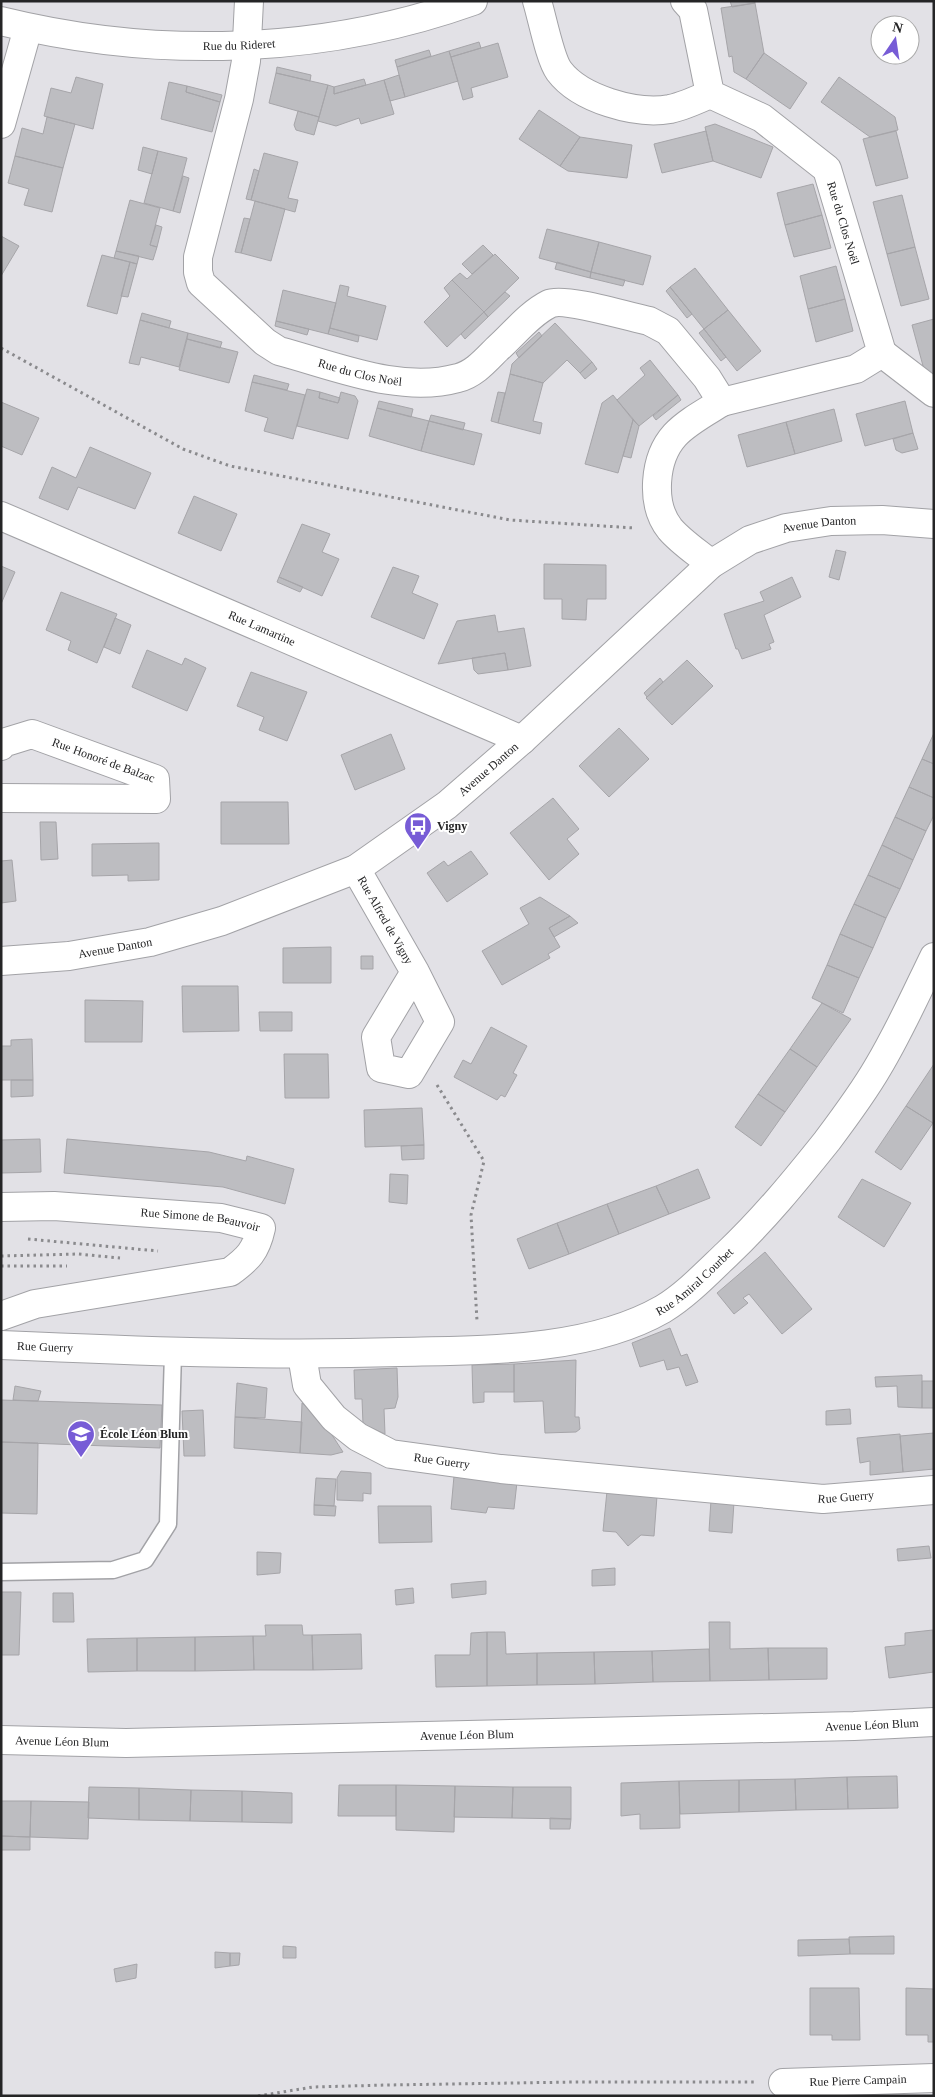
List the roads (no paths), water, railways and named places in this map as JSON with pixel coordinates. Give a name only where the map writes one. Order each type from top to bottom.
[{"type":"street","name":"Rue du Clos Noël","points":[[249,1],[239,99],[202,238],[198,272],[201,282],[265,342],[280,351],[398,383],[424,384],[459,378],[475,370],[538,312],[551,303],[565,302],[649,321],[660,326],[668,332],[707,378],[722,402]]},
{"type":"street","name":"Rue du Rideret","points":[[1,21],[84,38],[214,47],[339,37],[400,23],[473,1]]},
{"type":"street","points":[[537,1],[557,69],[571,84],[600,100],[640,109],[668,109],[689,104],[710,94],[692,10],[685,1]]},
{"type":"street","points":[[1,124],[28,28]]},
{"type":"street","name":"Rue du Clos Noël","points":[[710,94],[762,118],[827,169],[882,352]]},
{"type":"street","points":[[711,564],[671,530],[663,518],[659,505],[658,474],[664,450],[686,426],[722,402],[856,369],[882,352],[934,393]]},
{"type":"street","name":"Rue Lamartine","points":[[1,516],[522,740]]},
{"type":"street","name":"Avenue Danton","points":[[1,961],[68,956],[150,942],[222,921],[356,869],[447,805],[522,740],[711,564],[750,540],[786,528],[831,521],[882,520],[934,524]]},
{"type":"street","name":"Rue Honoré de Balzac","points":[[1,746],[3,743],[32,734],[155,779],[156,800],[1,798]]},
{"type":"street","name":"Rue Alfred de Vigny","points":[[356,869],[415,972],[440,1022],[410,1074],[381,1068],[376,1037],[415,972]]},
{"type":"street","name":"Rue Amiral Courbet","points":[[302,1355],[479,1350],[562,1342],[619,1328],[663,1309],[694,1285],[760,1222],[855,1104],[890,1046],[934,957]]},
{"type":"street","name":"Rue Simone de Beauvoir","points":[[1,1208],[54,1206],[221,1218],[261,1228],[258,1244],[254,1250],[245,1261],[230,1272],[35,1304],[1,1316]]},
{"type":"street","name":"Rue Guerry","points":[[1,1344],[173,1353],[302,1355],[307,1385],[334,1418],[358,1437],[391,1454],[501,1469],[823,1499],[934,1490]]},
{"type":"street","name":"Avenue Léon Blum","points":[[1,1740],[146,1742],[854,1726],[934,1722]]},
{"type":"street","name":"Rue Pierre Campain","points":[[783,2082],[934,2078]]},
{"type":"lane","points":[[1,1572],[113,1570],[145,1560],[168,1524],[173,1353]]},
{"type":"place","name":"Vigny","points":[[418,850]]},
{"type":"place","name":"École Léon Blum","points":[[81,1458]]}]
